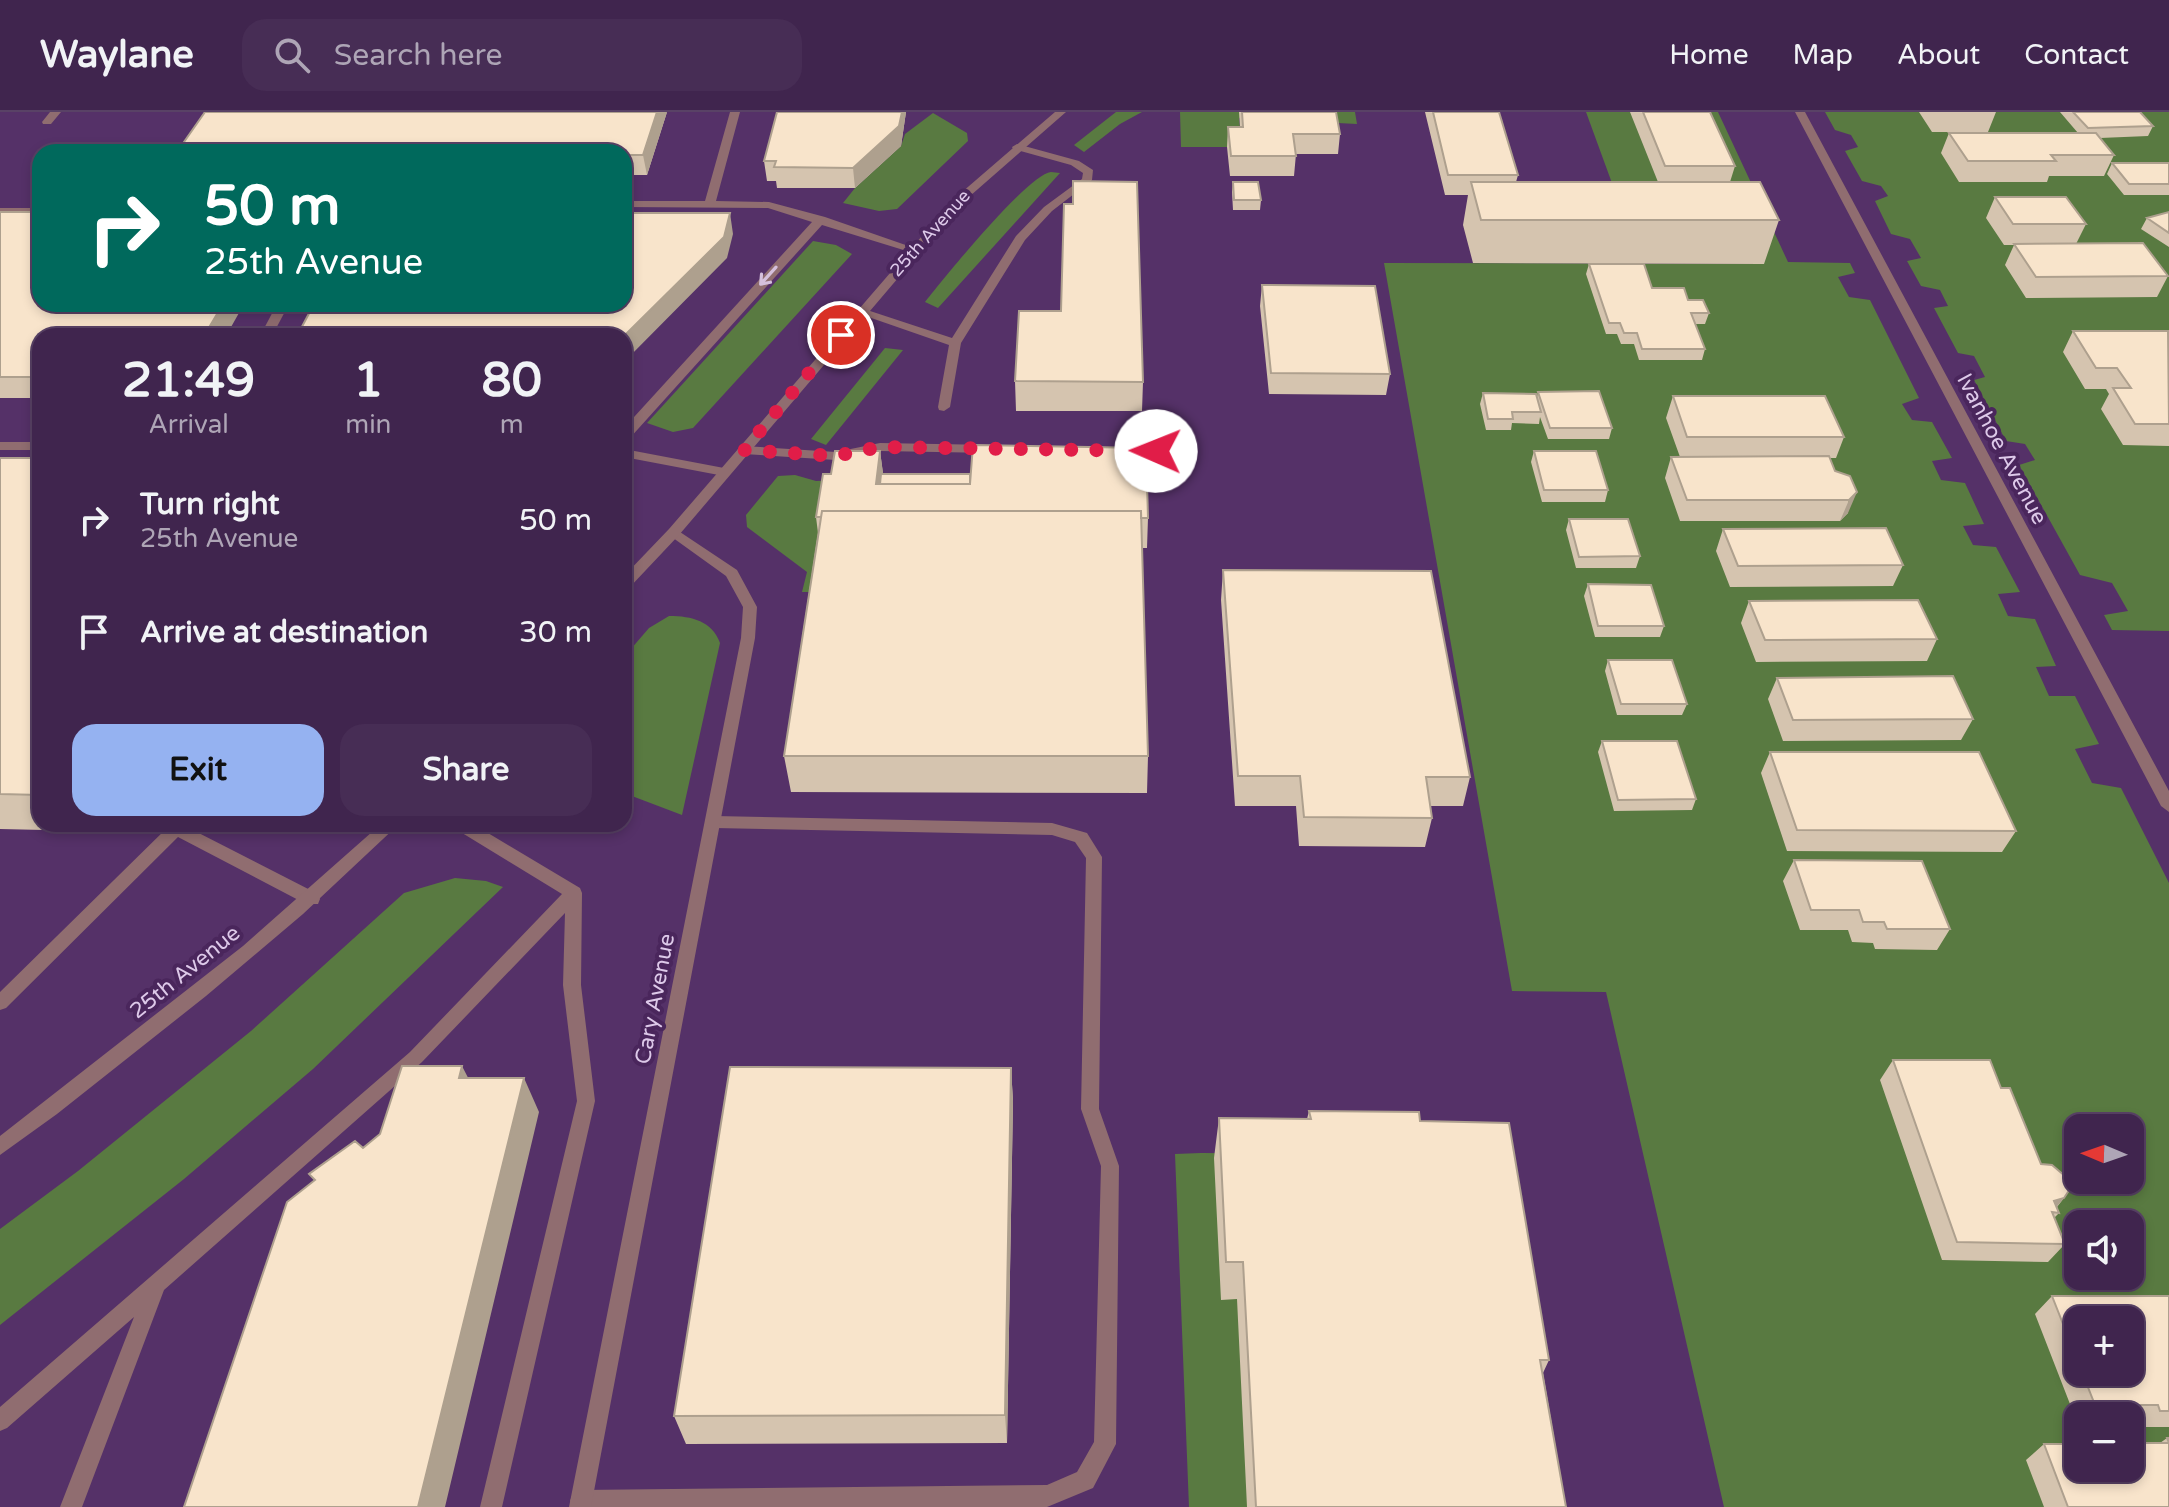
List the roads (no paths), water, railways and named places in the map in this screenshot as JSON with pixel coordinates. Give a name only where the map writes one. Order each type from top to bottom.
[{"type":"street","points":[[47,122],[56,112]]},
{"type":"street","points":[[710,204],[735,112]]},
{"type":"street","name":"25th Avenue","points":[[632,577],[674,532],[958,201],[1061,112]]},
{"type":"street","name":"Ivanhoe Avenue","points":[[1800,112],[2169,806]]},
{"type":"street","points":[[944,407],[955,343],[1020,238],[1048,209],[1087,180],[1089,172],[1075,163],[1017,147]]},
{"type":"street","points":[[632,204],[769,205],[914,250]]},
{"type":"street","points":[[0,211],[32,211]]},
{"type":"street","points":[[632,427],[821,219]]},
{"type":"street","points":[[860,312],[955,343]]},
{"type":"street","points":[[0,446],[32,446]]},
{"type":"street","points":[[744,450],[836,456],[880,447],[1002,449]]},
{"type":"street","points":[[1110,450],[1187,451]]},
{"type":"street","points":[[632,455],[724,472]]},
{"type":"street","name":"Cary Avenue","points":[[581,1504],[748,638],[750,607],[732,573],[674,532]]},
{"type":"street","points":[[581,1504],[1047,1496],[1085,1480],[1105,1444],[1110,1166],[1090,1109],[1094,857],[1081,837],[1052,829],[714,822]]},
{"type":"street","points":[[0,1003],[173,832]]},
{"type":"street","points":[[187,832],[312,899]]},
{"type":"street","name":"25th Avenue","points":[[0,1147],[159,1025],[312,899],[383,832]]},
{"type":"street","points":[[473,832],[574,893]]},
{"type":"street","points":[[0,1421],[416,1057],[574,893]]},
{"type":"street","points":[[491,1507],[586,1101],[572,985],[574,893]]},
{"type":"street","points":[[71,1507],[155,1286]]}]
